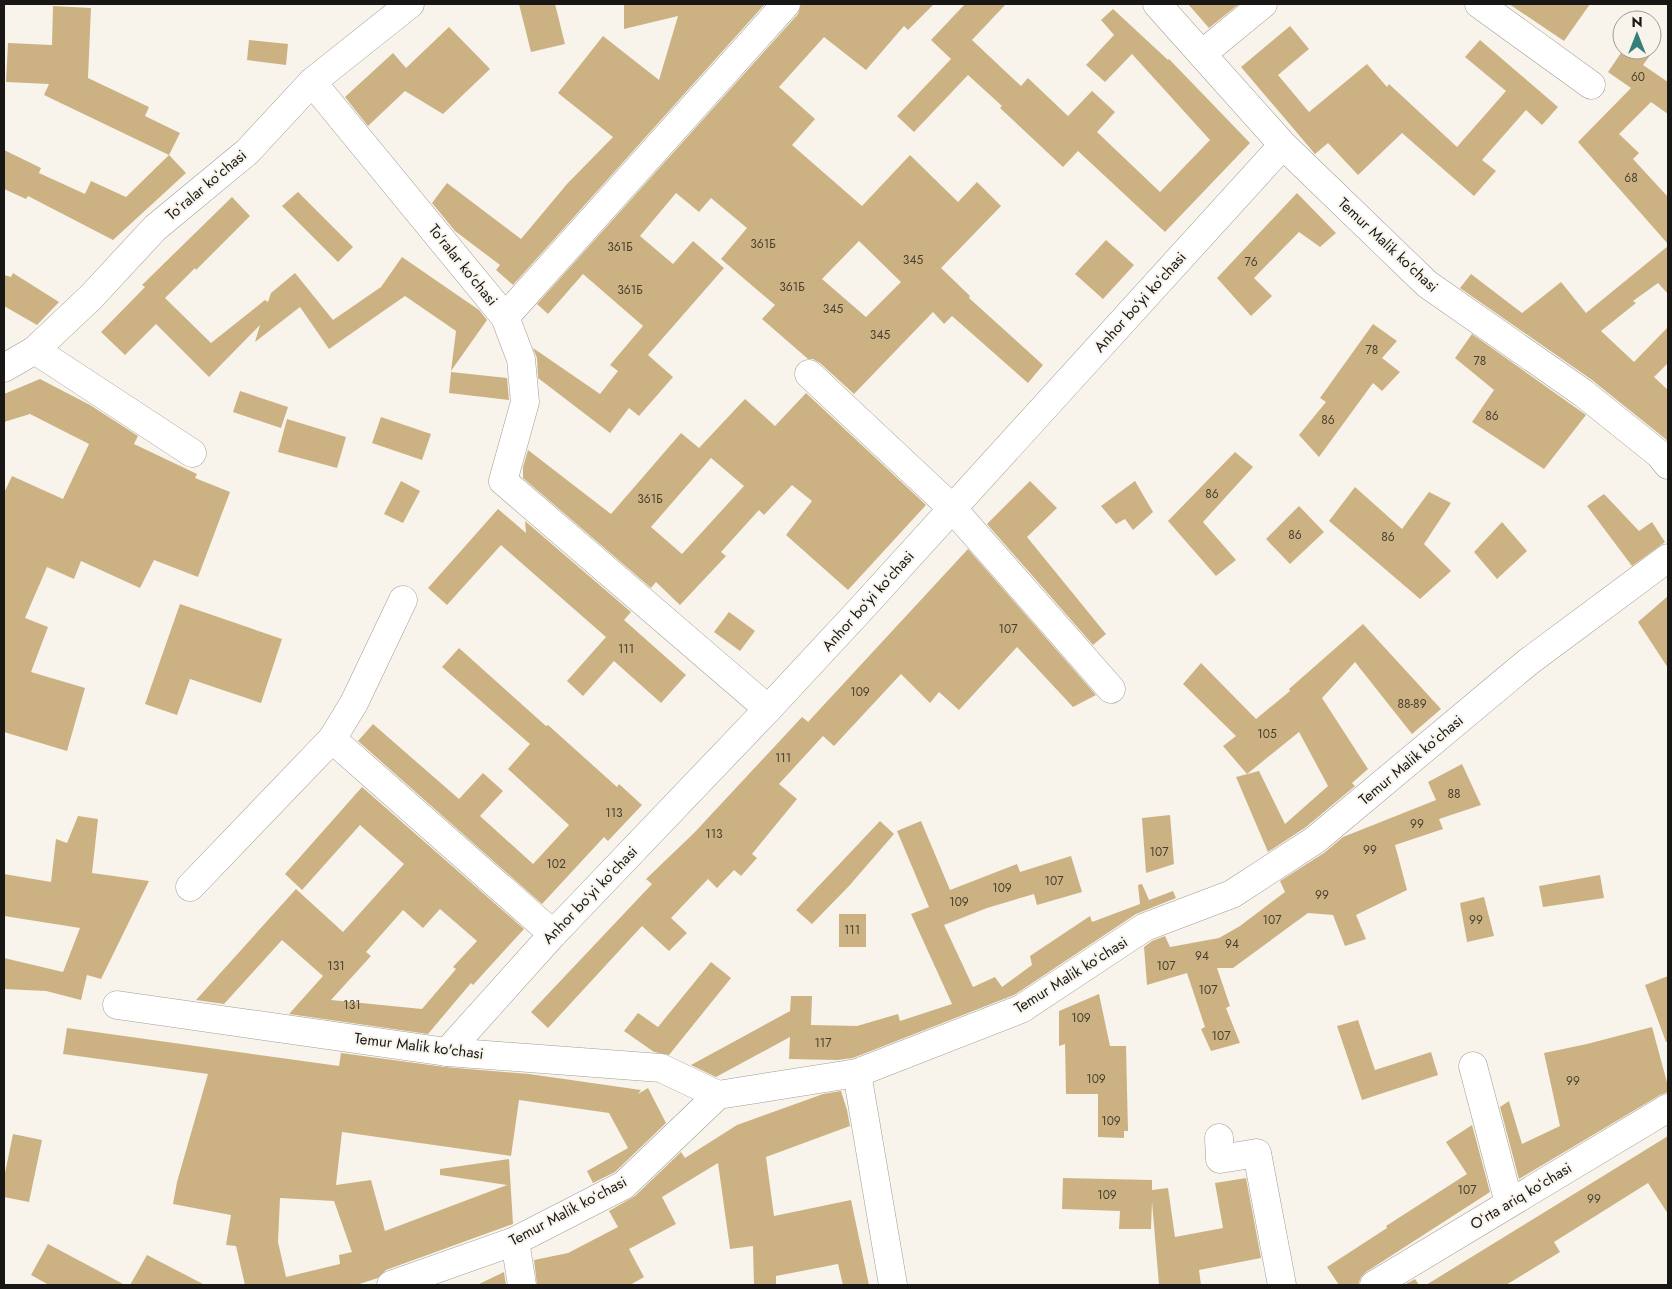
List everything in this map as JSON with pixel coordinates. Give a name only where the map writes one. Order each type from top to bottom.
[{"type":"street","name":"Toʻralar koʻchasi","points":[[4,368],[35,350],[92,296],[155,228],[247,152],[312,82],[410,4]]},
{"type":"street","points":[[505,317],[786,4]]},
{"type":"street","name":"Temur Malik ko'chasi","points":[[1157,4],[1283,145],[1428,284],[1583,393],[1659,454],[1668,465]]},
{"type":"street","points":[[1202,54],[1263,4]]},
{"type":"street","points":[[1478,4],[1590,85]]},
{"type":"street","name":"To'ralar ko'chasi","points":[[312,82],[505,317],[521,359],[525,402],[503,480],[768,709]]},
{"type":"street","name":"Anhor boʻyi koʻchasi","points":[[447,1052],[552,934],[768,709],[861,609],[1283,145]]},
{"type":"street","points":[[35,350],[192,453]]},
{"type":"street","points":[[809,374],[952,508],[1111,688]]},
{"type":"street","name":"Temur Malik koʻchasi","points":[[391,1285],[515,1241],[624,1185],[718,1095],[857,1073],[1021,1009],[1145,927],[1232,894],[1315,840],[1528,662],[1668,558]]},
{"type":"street","points":[[190,887],[332,739],[354,702],[403,600]]},
{"type":"street","points":[[332,739],[552,934]]},
{"type":"street","name":"Temur Malik ko'chasi","points":[[117,1005],[447,1052],[661,1068],[718,1095]]},
{"type":"street","points":[[1473,1066],[1509,1203]]},
{"type":"street","points":[[857,1073],[893,1285]]},
{"type":"street","name":"Oʻrta ariq koʻchasi","points":[[1374,1285],[1668,1108]]},
{"type":"street","points":[[1218,1138],[1220,1159],[1256,1153],[1282,1285]]},
{"type":"street","points":[[515,1241],[522,1285]]},
{"type":"building","points":[[519,4],[555,4],[565,44],[531,52]]},
{"type":"building","points":[[624,4],[765,4],[513,285],[496,270],[500,265],[455,231],[432,203],[447,183],[521,239],[567,184],[613,137],[558,93],[603,36],[659,80],[678,16],[624,29]]},
{"type":"building","points":[[801,4],[934,4],[908,30],[904,26],[866,70],[824,37],[779,87],[815,119],[792,145],[862,206],[910,155],[958,202],[977,182],[1001,206],[941,268],[970,296],[969,298],[1043,365],[1028,383],[952,316],[944,324],[933,312],[854,394],[820,363],[813,359],[808,359],[762,319],[775,305],[721,259],[747,228],[711,198],[699,212],[676,193],[640,236],[673,264],[693,241],[724,268],[648,355],[673,377],[639,416],[629,408],[610,433],[538,378],[537,358],[533,348],[600,394],[618,371],[610,365],[643,326],[583,274],[548,314],[537,304],[798,14]],"holes":[[[859,241],[901,282],[866,317],[822,279]]]},
{"type":"building","points":[[965,4],[1006,4],[972,40],[1021,86],[1028,78],[1068,116],[1092,91],[1115,112],[1097,132],[1160,192],[1210,140],[1132,54],[1105,82],[1086,65],[1114,35],[1101,20],[1113,9],[1169,59],[1250,143],[1165,232],[1078,151],[1063,167],[968,75],[914,132],[897,116],[951,59],[931,40]]},
{"type":"building","points":[[1188,4],[1239,4],[1209,28]]},
{"type":"building","points":[[1509,4],[1590,4],[1564,41]]},
{"type":"building","points":[[53,6],[91,8],[88,78],[149,107],[145,116],[180,133],[169,155],[44,95],[49,84],[6,82],[8,43],[52,45]]},
{"type":"building","points":[[1290,26],[1309,49],[1278,75],[1309,112],[1367,64],[1387,87],[1389,84],[1457,147],[1506,91],[1465,57],[1480,40],[1558,107],[1542,125],[1526,110],[1482,160],[1496,171],[1474,196],[1402,133],[1358,175],[1328,143],[1315,154],[1241,67]]},
{"type":"building","points":[[449,27],[490,69],[443,114],[405,91],[368,126],[345,97],[393,53],[406,68]]},
{"type":"building","points":[[249,40],[288,44],[286,65],[247,60]]},
{"type":"building","points":[[1616,60],[1647,60],[1643,65],[1668,82],[1668,114],[1651,102],[1619,134],[1639,153],[1633,159],[1668,197],[1668,244],[1578,142],[1631,88],[1608,72]]},
{"type":"building","points":[[4,150],[41,168],[39,173],[85,194],[91,181],[126,197],[169,155],[186,173],[113,240],[28,196],[26,199],[4,189]]},
{"type":"building","points":[[298,192],[353,247],[338,262],[282,206]]},
{"type":"building","points":[[1297,193],[1336,233],[1320,247],[1299,232],[1254,278],[1272,296],[1251,316],[1217,278]]},
{"type":"building","points":[[232,197],[250,216],[165,298],[211,343],[265,300],[268,302],[271,293],[295,273],[333,320],[381,287],[402,257],[479,310],[487,320],[451,371],[456,331],[405,296],[329,349],[300,307],[255,342],[260,325],[209,377],[156,324],[125,355],[101,332],[145,287],[142,285]]},
{"type":"building","points":[[1106,240],[1134,265],[1103,299],[1075,274]]},
{"type":"building","points":[[1668,246],[1668,294],[1658,283],[1633,301],[1636,303],[1601,331],[1634,362],[1668,327],[1668,363],[1654,377],[1668,390],[1668,441],[1592,380],[1460,288],[1471,274],[1522,313],[1561,282],[1586,313]]},
{"type":"building","points":[[13,273],[59,302],[37,325],[4,306],[4,275],[11,277]]},
{"type":"building","points":[[1373,324],[1397,341],[1382,358],[1400,372],[1382,391],[1373,383],[1319,457],[1299,435],[1326,402],[1320,398]]},
{"type":"building","points":[[1472,334],[1586,415],[1544,469],[1472,422],[1494,390],[1455,358]]},
{"type":"building","points":[[451,372],[507,378],[509,400],[449,393]]},
{"type":"building","points":[[40,379],[90,405],[138,436],[134,444],[197,474],[195,478],[230,492],[198,577],[154,560],[140,588],[81,561],[74,579],[47,567],[25,618],[48,627],[31,672],[85,688],[67,751],[4,732],[4,493],[12,476],[63,499],[89,444],[30,414],[4,422],[4,394]]},
{"type":"building","points":[[240,391],[288,407],[281,428],[233,412]]},
{"type":"building","points":[[806,393],[926,505],[848,590],[786,535],[812,501],[792,485],[764,515],[759,510],[721,552],[726,556],[680,605],[656,582],[651,588],[523,478],[523,467],[528,450],[611,514],[681,433],[699,448],[745,399],[775,426]],"holes":[[[711,458],[744,486],[682,554],[651,527]]]},
{"type":"building","points":[[381,417],[431,434],[422,460],[372,443]]},
{"type":"building","points":[[287,419],[346,437],[337,468],[278,452]]},
{"type":"building","points":[[1235,452],[1253,467],[1203,522],[1236,560],[1216,576],[1168,521]]},
{"type":"building","points":[[401,481],[420,491],[403,523],[384,514]]},
{"type":"building","points":[[1030,481],[1057,508],[1027,537],[1106,634],[1093,645],[987,524]]},
{"type":"building","points":[[1135,481],[1153,512],[1133,530],[1125,519],[1116,524],[1101,506]]},
{"type":"building","points":[[1355,487],[1402,529],[1429,492],[1451,503],[1424,544],[1451,571],[1420,599],[1329,521]]},
{"type":"building","points":[[1604,494],[1639,531],[1652,522],[1665,542],[1632,566],[1587,506]]},
{"type":"building","points":[[1299,506],[1324,532],[1290,564],[1266,539]]},
{"type":"building","points":[[498,509],[526,533],[525,521],[631,612],[624,620],[686,675],[661,703],[614,661],[583,696],[567,681],[606,637],[501,545],[447,605],[428,588]]},
{"type":"building","points":[[1502,522],[1527,551],[1497,579],[1474,552]]},
{"type":"building","points":[[968,549],[1096,695],[1073,707],[1017,647],[959,710],[939,692],[930,703],[901,674],[834,746],[823,736],[779,784],[797,799],[752,854],[757,858],[741,876],[734,870],[717,888],[708,879],[671,918],[687,933],[669,951],[642,926],[548,1028],[531,1012],[652,884],[646,879],[694,833],[802,717],[808,722]]},
{"type":"building","points":[[1668,596],[1668,668],[1638,622]]},
{"type":"building","points":[[180,604],[282,639],[261,703],[190,679],[177,715],[145,704]]},
{"type":"building","points":[[729,612],[755,631],[740,651],[714,632]]},
{"type":"building","points":[[1363,624],[1441,709],[1412,734],[1355,662],[1322,698],[1368,769],[1352,783],[1355,786],[1306,827],[1268,852],[1236,777],[1259,771],[1285,824],[1328,786],[1299,732],[1247,774],[1223,746],[1236,736],[1183,684],[1201,663],[1256,719],[1290,691],[1289,689]]},
{"type":"building","points":[[459,648],[617,787],[619,784],[642,805],[608,841],[604,837],[542,904],[358,741],[373,724],[459,799],[483,773],[503,791],[480,816],[533,864],[569,825],[508,769],[530,744],[442,667]]},
{"type":"building","points":[[1462,764],[1481,805],[1439,819],[1443,829],[1395,845],[1407,890],[1356,915],[1366,939],[1345,946],[1333,915],[1308,913],[1233,968],[1217,968],[1230,1006],[1226,1008],[1240,1043],[1211,1051],[1201,1029],[1205,1027],[1187,973],[1147,985],[1144,947],[1152,941],[1165,936],[1170,947],[1219,938],[1240,926],[1285,892],[1280,881],[1324,853],[1343,837],[1436,800],[1428,782]]},
{"type":"building","points":[[362,787],[524,929],[473,985],[471,983],[428,1034],[289,1014],[323,976],[282,940],[224,1004],[196,1000],[296,889],[343,932],[404,864],[360,825],[302,890],[285,874]],"holes":[[[440,909],[477,941],[453,967],[456,969],[422,1009],[331,1000],[371,956],[366,952],[403,910],[423,928]]]},
{"type":"building","points":[[1170,815],[1174,864],[1146,873],[1142,818]]},
{"type":"building","points":[[78,816],[98,819],[92,873],[149,881],[101,979],[87,975],[81,1000],[46,991],[4,989],[4,958],[63,972],[80,928],[4,916],[4,874],[51,882],[56,839],[67,843]]},
{"type":"building","points":[[880,821],[894,834],[849,886],[812,924],[796,910]]},
{"type":"building","points":[[921,821],[950,890],[1017,864],[1020,872],[1071,856],[1082,892],[1037,905],[1034,894],[987,908],[944,925],[973,987],[995,977],[1002,987],[1032,965],[1030,956],[1090,916],[1092,922],[1140,904],[1138,885],[1142,884],[1149,900],[1173,891],[1176,898],[1136,914],[1014,995],[853,1058],[837,1060],[789,1059],[790,1037],[716,1077],[691,1065],[790,1011],[791,996],[812,996],[811,1025],[857,1026],[898,1014],[900,1021],[952,1004],[911,914],[929,907],[897,831]]},
{"type":"building","points":[[1600,875],[1604,898],[1543,907],[1539,886]]},
{"type":"building","points":[[1484,897],[1494,936],[1467,942],[1460,903]]},
{"type":"building","points":[[839,914],[866,914],[866,947],[839,947]]},
{"type":"building","points":[[711,962],[731,978],[669,1055],[654,1052],[624,1031],[638,1013],[658,1027]]},
{"type":"building","points":[[1668,976],[1668,1041],[1666,1042],[1645,985]]},
{"type":"building","points":[[1099,994],[1110,1046],[1126,1046],[1128,1131],[1124,1131],[1124,1138],[1098,1137],[1098,1094],[1066,1094],[1065,1044],[1059,1046],[1059,1011]]},
{"type":"building","points":[[1358,1020],[1375,1070],[1431,1052],[1438,1075],[1362,1100],[1337,1026]]},
{"type":"building","points":[[1652,1027],[1668,1092],[1519,1179],[1500,1107],[1509,1101],[1522,1144],[1560,1126],[1544,1053]]},
{"type":"building","points":[[67,1028],[339,1066],[341,1053],[445,1067],[529,1074],[641,1090],[638,1094],[648,1088],[666,1123],[615,1172],[593,1183],[587,1171],[628,1148],[609,1113],[519,1100],[511,1156],[342,1132],[336,1185],[371,1180],[385,1231],[507,1185],[440,1175],[440,1169],[509,1159],[513,1224],[386,1270],[378,1278],[356,1285],[245,1285],[236,1246],[226,1245],[231,1215],[173,1204],[177,1182],[208,1074],[63,1054]],"holes":[[[280,1198],[334,1201],[352,1252],[339,1255],[340,1264],[286,1277],[278,1242]]]},
{"type":"building","points":[[841,1091],[850,1126],[766,1157],[774,1216],[851,1200],[869,1285],[843,1285],[838,1264],[776,1276],[776,1285],[754,1285],[753,1246],[730,1249],[718,1163],[662,1197],[676,1224],[629,1249],[644,1277],[630,1285],[537,1285],[534,1260],[568,1253],[618,1227],[609,1211],[635,1196],[681,1152],[685,1158],[737,1125],[823,1094]]},
{"type":"building","points":[[1472,1125],[1490,1192],[1366,1272],[1361,1277],[1358,1285],[1339,1285],[1327,1267],[1387,1228],[1386,1226],[1467,1174],[1446,1142]]},
{"type":"building","points":[[13,1134],[42,1140],[29,1202],[4,1197],[4,1178]]},
{"type":"building","points":[[1668,1136],[1668,1214],[1648,1183],[1554,1242],[1560,1252],[1506,1285],[1426,1285]]},
{"type":"building","points":[[1063,1178],[1152,1180],[1152,1190],[1168,1188],[1175,1237],[1223,1228],[1215,1183],[1246,1178],[1261,1258],[1199,1270],[1201,1285],[1159,1285],[1152,1202],[1151,1229],[1119,1229],[1120,1211],[1062,1209]]},
{"type":"building","points":[[48,1244],[125,1285],[49,1285],[31,1275]]},
{"type":"building","points":[[147,1255],[205,1285],[130,1285]]},
{"type":"building","points":[[504,1272],[506,1285],[477,1285]]},
{"type":"building","points":[[1415,1279],[1419,1285],[1404,1285]]}]
